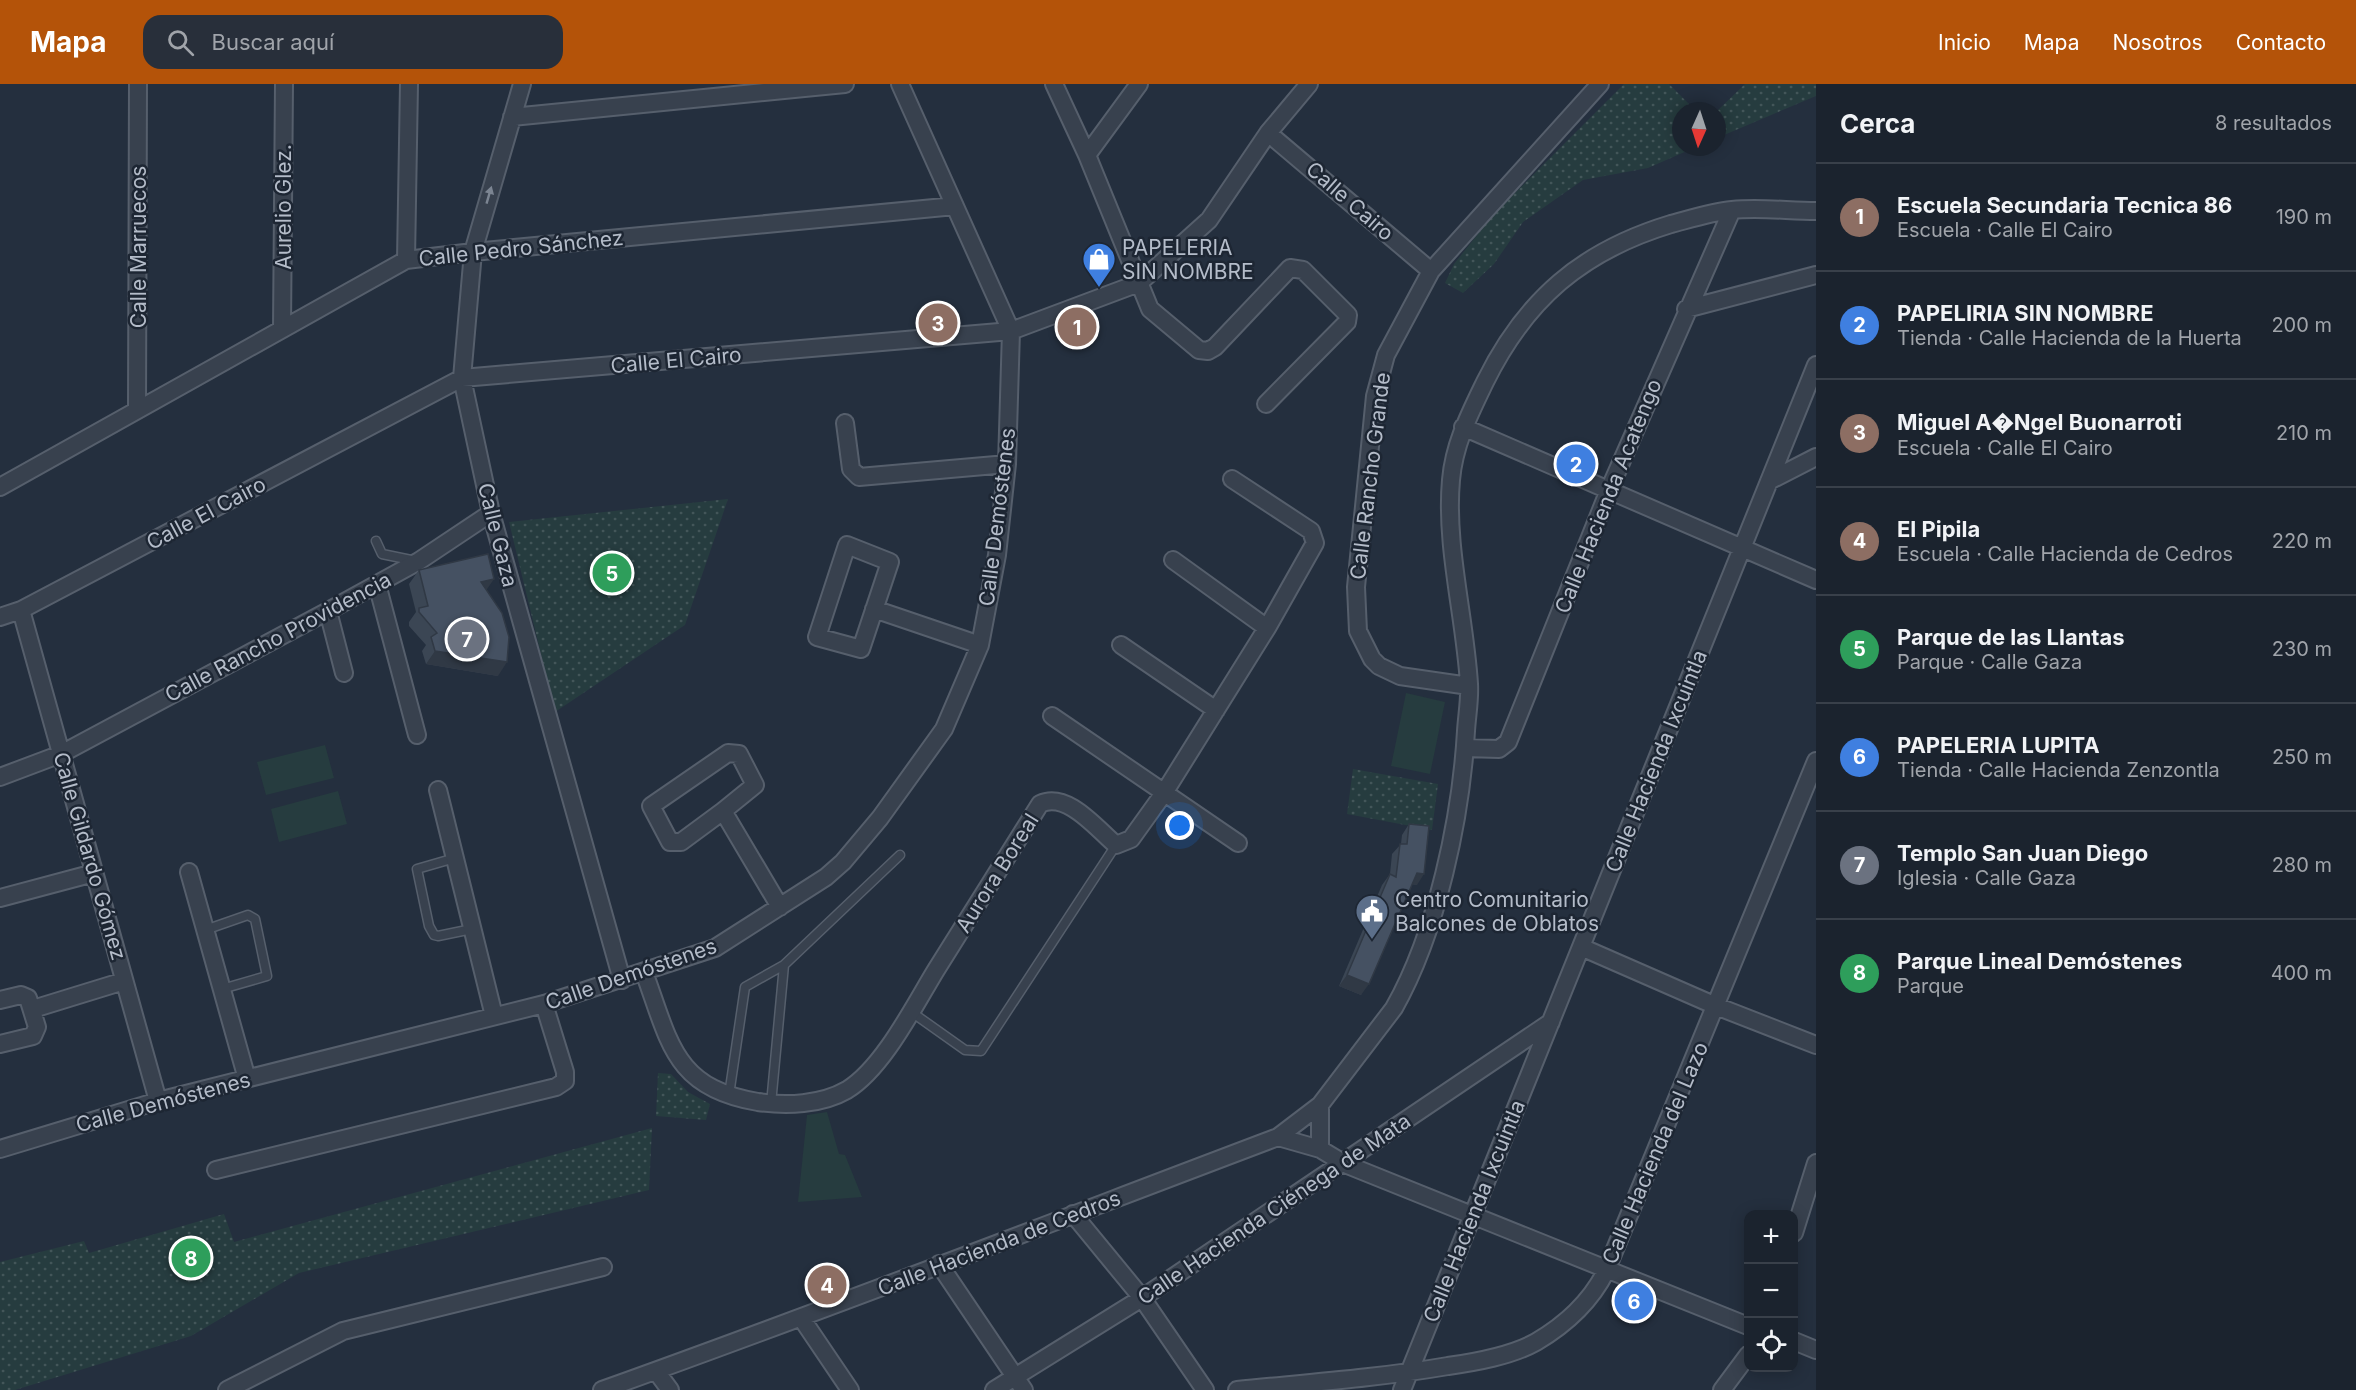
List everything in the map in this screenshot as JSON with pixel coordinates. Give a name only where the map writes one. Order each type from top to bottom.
[{"type":"street","name":"Calle Marruecos","points":[[138,84],[138,410]]},
{"type":"street","name":"Aurelio Glez.","points":[[282,329],[284,84]]},
{"type":"street","points":[[406,261],[409,84]]},
{"type":"street","name":"Calle Gaza","points":[[522,84],[473,252],[462,378],[491,513],[622,980]]},
{"type":"street","points":[[512,117],[845,84]]},
{"type":"street","name":"Calle Demóstenes","points":[[0,1149],[158,1101],[543,1004],[622,980],[715,948],[826,877],[843,862],[880,818],[944,729],[980,645],[997,555],[1007,464],[1011,331],[900,84]]},
{"type":"street","points":[[1054,84],[1087,155],[1150,309],[1199,350],[1208,351],[1215,347],[1287,270],[1295,267],[1303,270],[1346,312],[1348,318],[1266,404]]},
{"type":"street","points":[[1087,155],[1139,84]]},
{"type":"street","name":"Calle El Cairo","points":[[0,617],[21,610],[462,378],[1011,331],[1138,283],[1209,220],[1268,133],[1309,84]]},
{"type":"street","name":"Calle Rancho Grande","points":[[1469,686],[1400,676],[1379,666],[1372,659],[1358,631],[1356,587],[1375,396],[1386,355],[1431,271],[1600,84]]},
{"type":"street","name":"Calle Cairo","points":[[1268,133],[1431,271]]},
{"type":"street","name":"Calle Pedro Sánchez","points":[[0,487],[406,261],[473,252],[955,206]]},
{"type":"street","name":"Calle Hacienda de Cedros","points":[[602,1390],[802,1319],[939,1264],[1278,1137],[1320,1104],[1394,1008],[1413,971],[1450,849],[1465,748],[1469,686],[1450,502],[1452,471],[1463,427],[1500,351],[1526,314],[1558,282],[1590,260],[1644,232],[1732,210],[1816,211]]},
{"type":"street","name":"Calle Hacienda Acatengo","points":[[1465,748],[1499,749],[1508,742],[1609,490],[1686,309],[1732,210]]},
{"type":"street","points":[[1686,309],[1816,275]]},
{"type":"street","name":"Calle Hacienda Ixcuintla","points":[[1402,1390],[1816,365]]},
{"type":"street","points":[[845,423],[851,469],[855,476],[1007,464]]},
{"type":"street","points":[[1463,427],[1816,580]]},
{"type":"street","points":[[1769,481],[1816,457]]},
{"type":"street","points":[[1116,845],[1131,839],[1164,793],[1267,628],[1315,538],[1311,531],[1233,479]]},
{"type":"street","name":"Calle Rancho Providencia","points":[[0,777],[61,754],[327,611],[419,561],[491,513]]},
{"type":"street","points":[[848,545],[890,562],[874,609],[861,649],[817,637],[848,545]]},
{"type":"street","points":[[1173,560],[1267,628]]},
{"type":"street","points":[[377,584],[417,735]]},
{"type":"street","points":[[874,609],[980,645]]},
{"type":"street","name":"Calle Gildardo Gómez","points":[[21,610],[158,1101]]},
{"type":"street","points":[[327,611],[344,673]]},
{"type":"street","points":[[1121,645],[1216,710]]},
{"type":"street","points":[[1052,716],[1238,843]]},
{"type":"street","points":[[728,753],[737,753],[755,784],[743,797],[723,811],[676,844],[670,842],[651,806],[728,753]]},
{"type":"street","name":"Calle Hacienda del Lazo","points":[[1237,1390],[1409,1373],[1466,1363],[1534,1343],[1584,1304],[1606,1271],[1816,761]]},
{"type":"street","points":[[438,790],[494,1016]]},
{"type":"street","name":"Aurora Boreal","points":[[644,972],[663,1024],[685,1067],[700,1083],[729,1097],[771,1104],[813,1102],[849,1089],[885,1051],[1040,804],[1051,800],[1065,803],[1116,845]]},
{"type":"street","points":[[723,811],[780,907]]},
{"type":"street","points":[[189,872],[247,1079]]},
{"type":"street","points":[[0,898],[94,873]]},
{"type":"street","points":[[1581,947],[1716,1006],[1816,1045]]},
{"type":"street","points":[[33,1009],[124,981]]},
{"type":"street","points":[[0,1000],[21,995],[28,999],[37,1027],[33,1036],[0,1044]]},
{"type":"street","points":[[216,1170],[556,1087],[565,1081],[565,1072],[543,1004]]},
{"type":"street","name":"Calle Hacienda Ciénega de Mata","points":[[994,1390],[1019,1384],[1142,1298],[1345,1164],[1551,1023]]},
{"type":"street","points":[[1320,1104],[1320,1149]]},
{"type":"street","points":[[1278,1137],[1320,1149],[1345,1164],[1606,1271],[1744,1324]]},
{"type":"street","points":[[1798,1220],[1816,1163]]},
{"type":"street","points":[[1073,1214],[1142,1298],[1205,1390]]},
{"type":"street","points":[[939,1264],[1019,1384]]},
{"type":"street","points":[[227,1390],[343,1331],[603,1267]]},
{"type":"street","points":[[802,1319],[850,1390]]},
{"type":"street","points":[[1798,1339],[1816,1335]]},
{"type":"street","points":[[1798,1342],[1816,1350]]},
{"type":"street","points":[[1722,1390],[1744,1361]]},
{"type":"street","points":[[656,1371],[670,1390]]},
{"type":"lane","points":[[376,541],[382,554],[419,561]]},
{"type":"lane","points":[[910,1011],[965,1050],[974,1053],[981,1051],[1116,845]]},
{"type":"lane","points":[[729,1097],[745,987],[784,965],[900,855]]},
{"type":"lane","points":[[455,858],[417,869],[429,926],[434,935],[438,936],[472,929]]},
{"type":"lane","points":[[205,930],[248,915],[255,919],[267,976],[222,989]]},
{"type":"lane","points":[[771,1104],[784,965]]},
{"type":"green space","points":[[1624,84],[1669,84],[1687,102],[1672,102],[1672,156],[1675,156],[1648,168],[1583,180],[1523,222],[1494,264],[1463,293],[1445,283],[1454,264],[1493,215]]},
{"type":"green space","points":[[1745,84],[1816,84],[1816,96],[1726,134],[1726,102]]},
{"type":"green space","points":[[728,499],[685,625],[555,712],[509,522]]},
{"type":"green space","points":[[1406,693],[1445,702],[1430,774],[1391,766]]},
{"type":"green space","points":[[325,745],[334,778],[266,795],[257,762]]},
{"type":"green space","points":[[1353,769],[1438,784],[1432,830],[1347,814]]},
{"type":"green space","points":[[338,791],[347,824],[279,842],[271,809]]},
{"type":"green space","points":[[658,1073],[671,1074],[688,1092],[710,1104],[706,1120],[656,1116]]},
{"type":"green space","points":[[827,1112],[839,1154],[845,1155],[862,1197],[798,1202],[807,1115]]},
{"type":"green space","points":[[652,1128],[649,1190],[299,1273],[191,1336],[15,1390],[0,1390],[0,1262],[84,1241],[89,1253],[224,1214],[234,1242]]},
{"type":"building","points":[[488,554],[494,579],[481,582],[502,613],[509,637],[507,662],[435,651],[431,637],[437,633],[419,612],[419,608],[428,606],[419,570]]},
{"type":"building","points":[[1409,824],[1429,826],[1424,874],[1417,873],[1369,984],[1347,975],[1390,874],[1396,877],[1400,844],[1407,844]]},
{"type":"place","name":"PAPELERIA SIN NOMBRE","points":[[1099,288]]},
{"type":"place","name":"Miguel A�Ngel Buonarroti","points":[[938,323]]},
{"type":"place","name":"Escuela Secundaria Tecnica 86","points":[[1077,327]]},
{"type":"place","name":"PAPELIRIA SIN NOMBRE","points":[[1576,464]]},
{"type":"place","name":"Parque de las Llantas","points":[[612,573]]},
{"type":"place","name":"Templo San Juan Diego","points":[[467,639]]},
{"type":"place","name":"Centro Comunitario Balcones de Oblatos","points":[[1372,940]]},
{"type":"place","name":"Parque Lineal Demóstenes","points":[[191,1258]]},
{"type":"place","name":"El Pipila","points":[[827,1285]]},
{"type":"place","name":"PAPELERIA LUPITA","points":[[1634,1301]]}]
